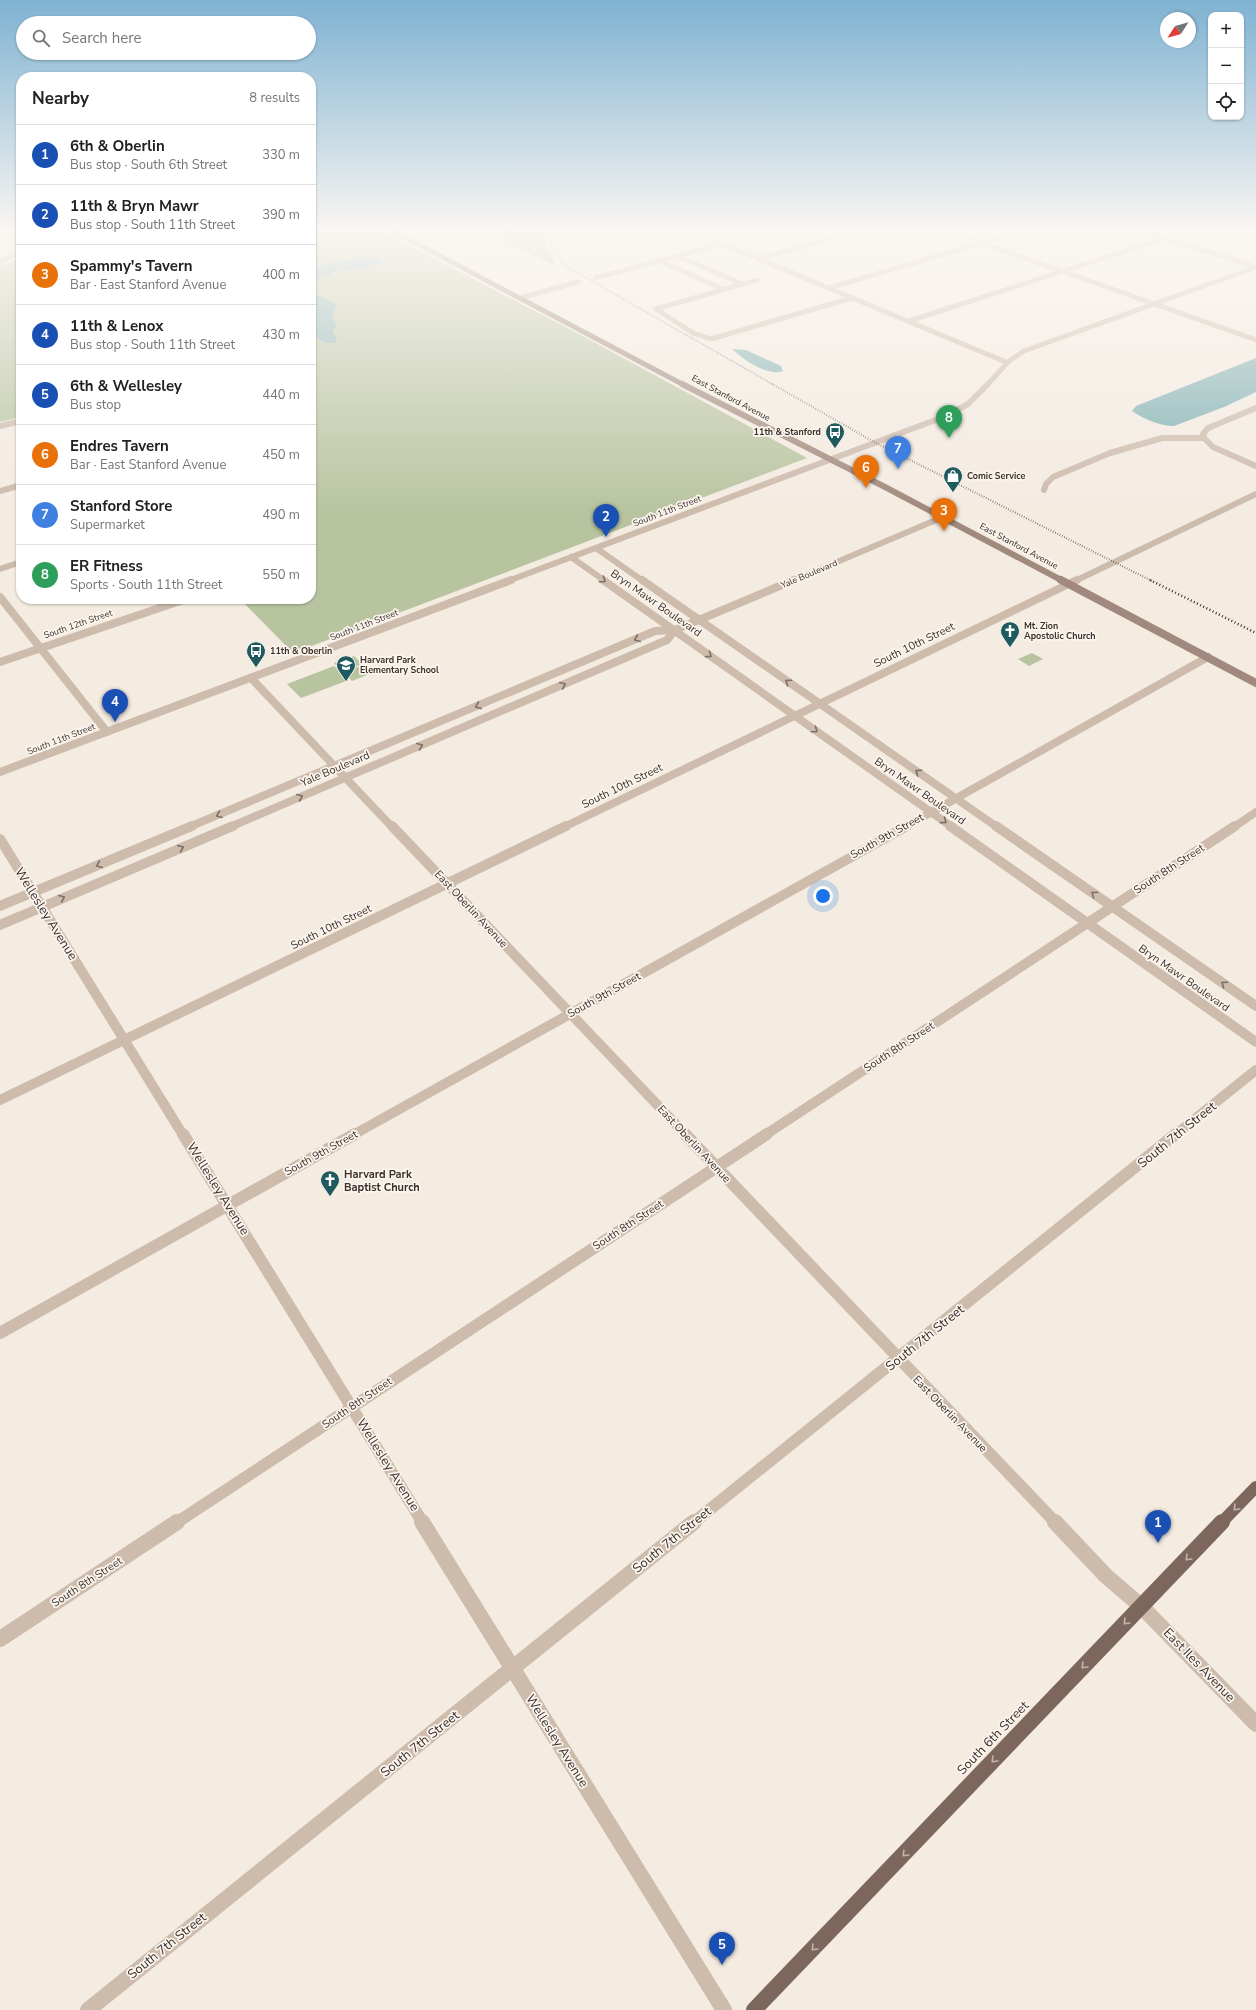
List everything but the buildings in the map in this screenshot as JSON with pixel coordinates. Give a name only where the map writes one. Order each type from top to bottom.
[{"type":"main road","name":"East Stanford Avenue","points":[[567,323],[729,409],[943,517],[1256,683]]},
{"type":"main road","name":"South 6th Street","points":[[754,2010],[1256,1487]]},
{"type":"street","points":[[677,323],[693,333],[706,338],[717,338],[768,323]]},
{"type":"street","points":[[914,323],[1006,362]]},
{"type":"street","name":"South 11th Street","points":[[0,772],[831,460],[958,410],[976,398],[1006,362],[1031,347],[1099,323]]},
{"type":"street","points":[[1209,323],[1256,340]]},
{"type":"street","points":[[1204,438],[1203,434],[1208,428],[1256,408]]},
{"type":"street","points":[[0,426],[16,422]]},
{"type":"street","points":[[1044,490],[1046,484],[1053,477],[1110,453],[1168,437],[1204,438],[1213,447],[1256,466]]},
{"type":"street","points":[[0,491],[16,486]]},
{"type":"street","name":"South 10th Street","points":[[0,1100],[1256,494]]},
{"type":"street","name":"Yale Boulevard","points":[[0,906],[655,632],[674,630],[943,517]]},
{"type":"street","name":"Bryn Mawr Boulevard","points":[[596,548],[1256,1006]]},
{"type":"street","name":"Bryn Mawr Boulevard","points":[[571,558],[1256,1042]]},
{"type":"street","points":[[0,569],[16,564]]},
{"type":"street","points":[[0,597],[107,732]]},
{"type":"street","name":"South 12th Street","points":[[0,662],[171,604]]},
{"type":"street","name":"Yale Boulevard","points":[[0,925],[667,640],[674,630]]},
{"type":"street","name":"South 9th Street","points":[[0,1333],[1208,657]]},
{"type":"street","name":"East Oberlin Avenue","points":[[251,678],[1106,1576],[1141,1606]]},
{"type":"street","name":"South 8th Street","points":[[0,1639],[1086,922],[1256,812]]},
{"type":"street","name":"Wellesley Avenue","points":[[0,839],[228,1205],[724,2010]]},
{"type":"street","name":"South 7th Street","points":[[88,2010],[1256,1070]]},
{"type":"street","name":"East Iles Avenue","points":[[1141,1606],[1256,1724]]},
{"type":"green space","points":[[0,323],[16,323],[16,418],[0,422]]},
{"type":"green space","points":[[316,323],[558,323],[807,458],[293,653],[245,604],[316,604]]},
{"type":"green space","points":[[1032,653],[1043,659],[1029,666],[1018,659]]},
{"type":"green space","points":[[354,656],[362,664],[343,672],[334,663]]},
{"type":"green space","points":[[363,665],[372,673],[352,681],[344,672]]},
{"type":"green space","points":[[334,666],[349,680],[301,698],[287,684]]},
{"type":"water","points":[[316,323],[335,323],[336,325],[333,332],[337,338],[335,343],[326,343],[316,338]]},
{"type":"water","points":[[732,349],[746,350],[781,366],[783,371],[770,372],[756,366],[742,358]]},
{"type":"water","points":[[1256,358],[1256,392],[1224,407],[1174,426],[1152,422],[1132,411],[1136,406]]},
{"type":"railway","points":[[665,323],[774,385]]},
{"type":"railway","points":[[772,384],[876,443],[1256,633]]},
{"type":"place","name":"ER Fitness","points":[[949,438]]},
{"type":"place","name":"11th & Stanford","points":[[835,449]]},
{"type":"place","name":"Stanford Store","points":[[898,469]]},
{"type":"place","name":"Endres Tavern","points":[[866,488]]},
{"type":"place","name":"Comic Service","points":[[953,493]]},
{"type":"place","name":"Spammy's Tavern","points":[[944,531]]},
{"type":"place","name":"11th & Bryn Mawr","points":[[606,537]]},
{"type":"place","name":"Mt. Zion Apostolic Church","points":[[1010,648]]},
{"type":"place","name":"11th & Oberlin","points":[[256,668]]},
{"type":"place","name":"Harvard Park Elementary School","points":[[346,682]]},
{"type":"place","name":"11th & Lenox","points":[[115,722]]},
{"type":"place","name":"Harvard Park Baptist Church","points":[[330,1197]]},
{"type":"place","name":"6th & Oberlin","points":[[1158,1543]]},
{"type":"place","name":"6th & Wellesley","points":[[722,1965]]}]
